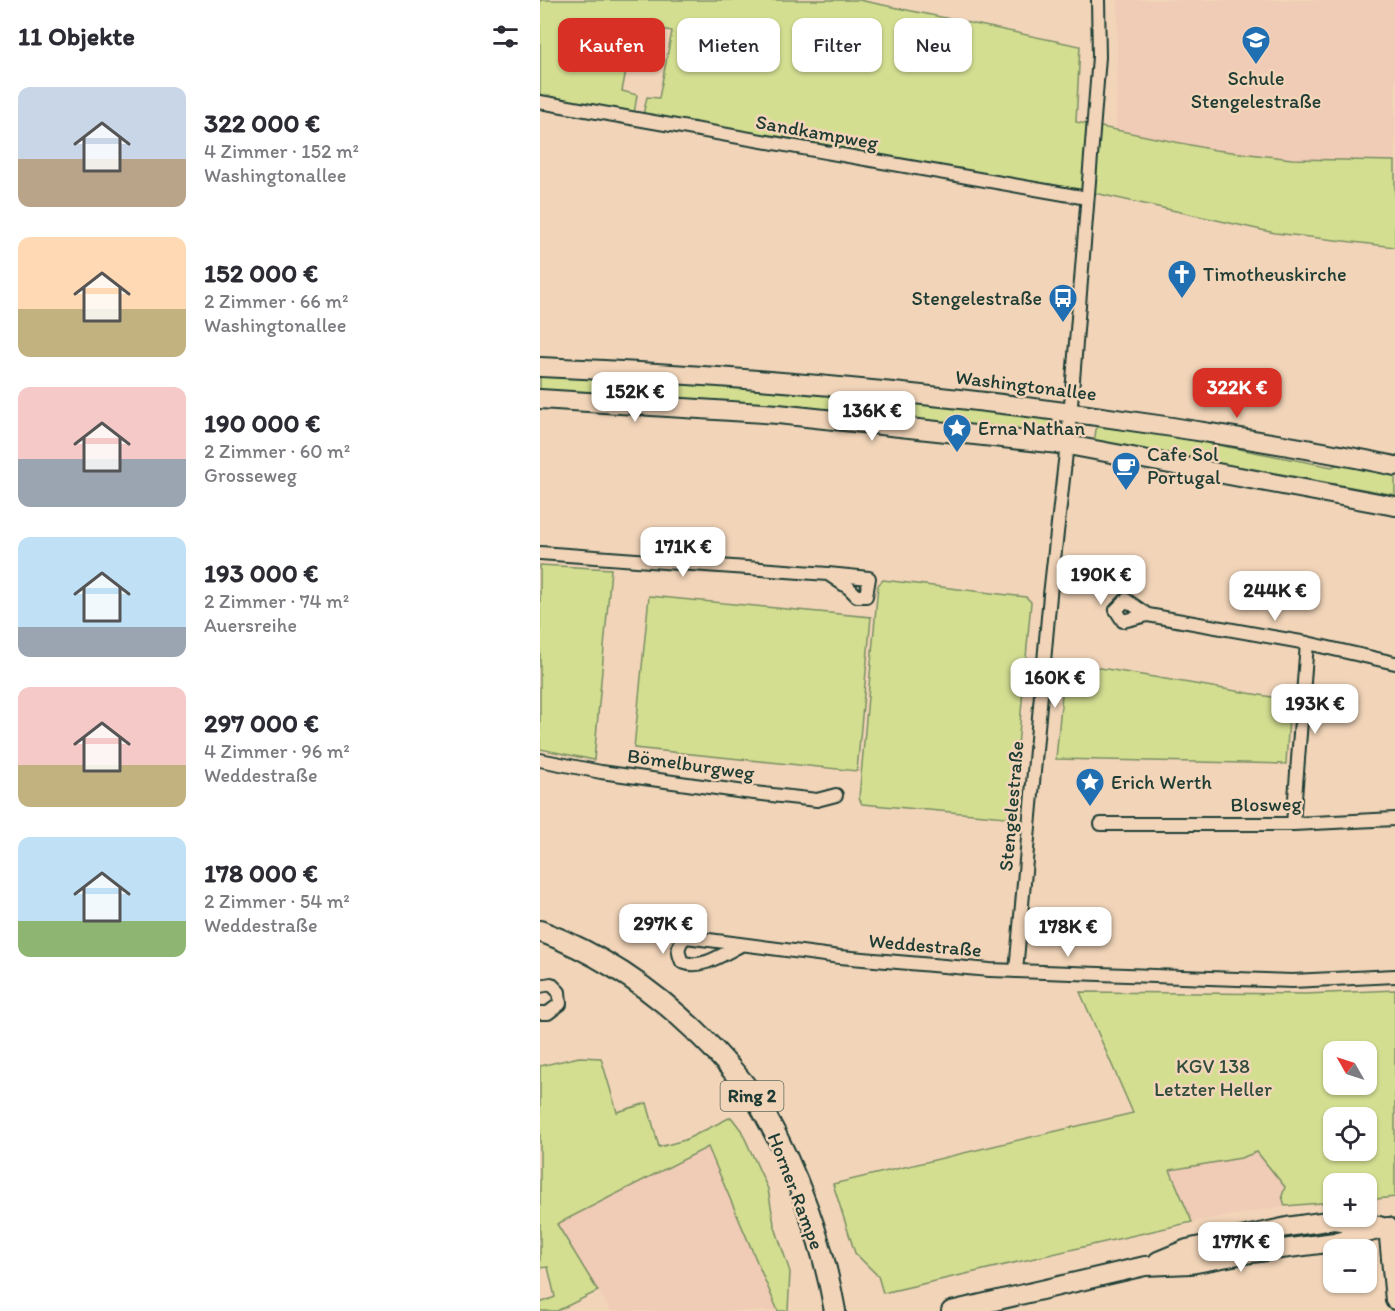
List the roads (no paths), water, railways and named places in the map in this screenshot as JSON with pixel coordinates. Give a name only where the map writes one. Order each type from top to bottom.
[{"type":"main road","name":"Horner Rampe","points":[[540,931],[583,950],[628,975],[685,1020],[712,1048],[762,1109],[792,1169],[810,1217],[835,1308]]},
{"type":"street","name":"Stengelestraße","points":[[1016,971],[1050,595],[1071,412],[1099,57],[1098,0]]},
{"type":"street","name":"Sandkampweg","points":[[540,102],[1087,198]]},
{"type":"street","name":"Washingtonallee","points":[[540,367],[764,379],[899,392],[1071,412],[1327,451],[1395,466]]},
{"type":"street","points":[[540,399],[778,414],[1068,445],[1395,506]]},
{"type":"street","points":[[540,553],[828,574]]},
{"type":"street","points":[[1148,615],[1307,643],[1395,663]]},
{"type":"street","points":[[1293,824],[1307,643]]},
{"type":"street","name":"Bömelburgweg","points":[[540,760],[601,772],[745,792],[817,800],[836,795]]},
{"type":"street","name":"Blosweg","points":[[1101,824],[1293,824],[1395,819]]},
{"type":"street","name":"Weddestraße","points":[[741,945],[840,957],[1016,971],[1280,980],[1395,976]]},
{"type":"street","points":[[540,986],[551,984],[560,992],[560,1004],[548,1013],[540,1012]]},
{"type":"street","points":[[951,1311],[1145,1266],[1187,1249],[1287,1227],[1334,1220],[1391,1227],[1395,1300]]},
{"type":"place","name":"Schule Stengelestraße","points":[[1256,66]]},
{"type":"place","name":"Timotheuskirche","points":[[1182,300]]},
{"type":"place","name":"Stengelestraße","points":[[1063,324]]},
{"type":"place","name":"Erna Nathan","points":[[957,454]]},
{"type":"place","name":"Cafe Sol Portugal","points":[[1126,492]]},
{"type":"place","name":"Erich Werth","points":[[1090,808]]},
{"type":"park label","name":"KGV 138 Letzter Heller","points":[[1213,1078]]}]
